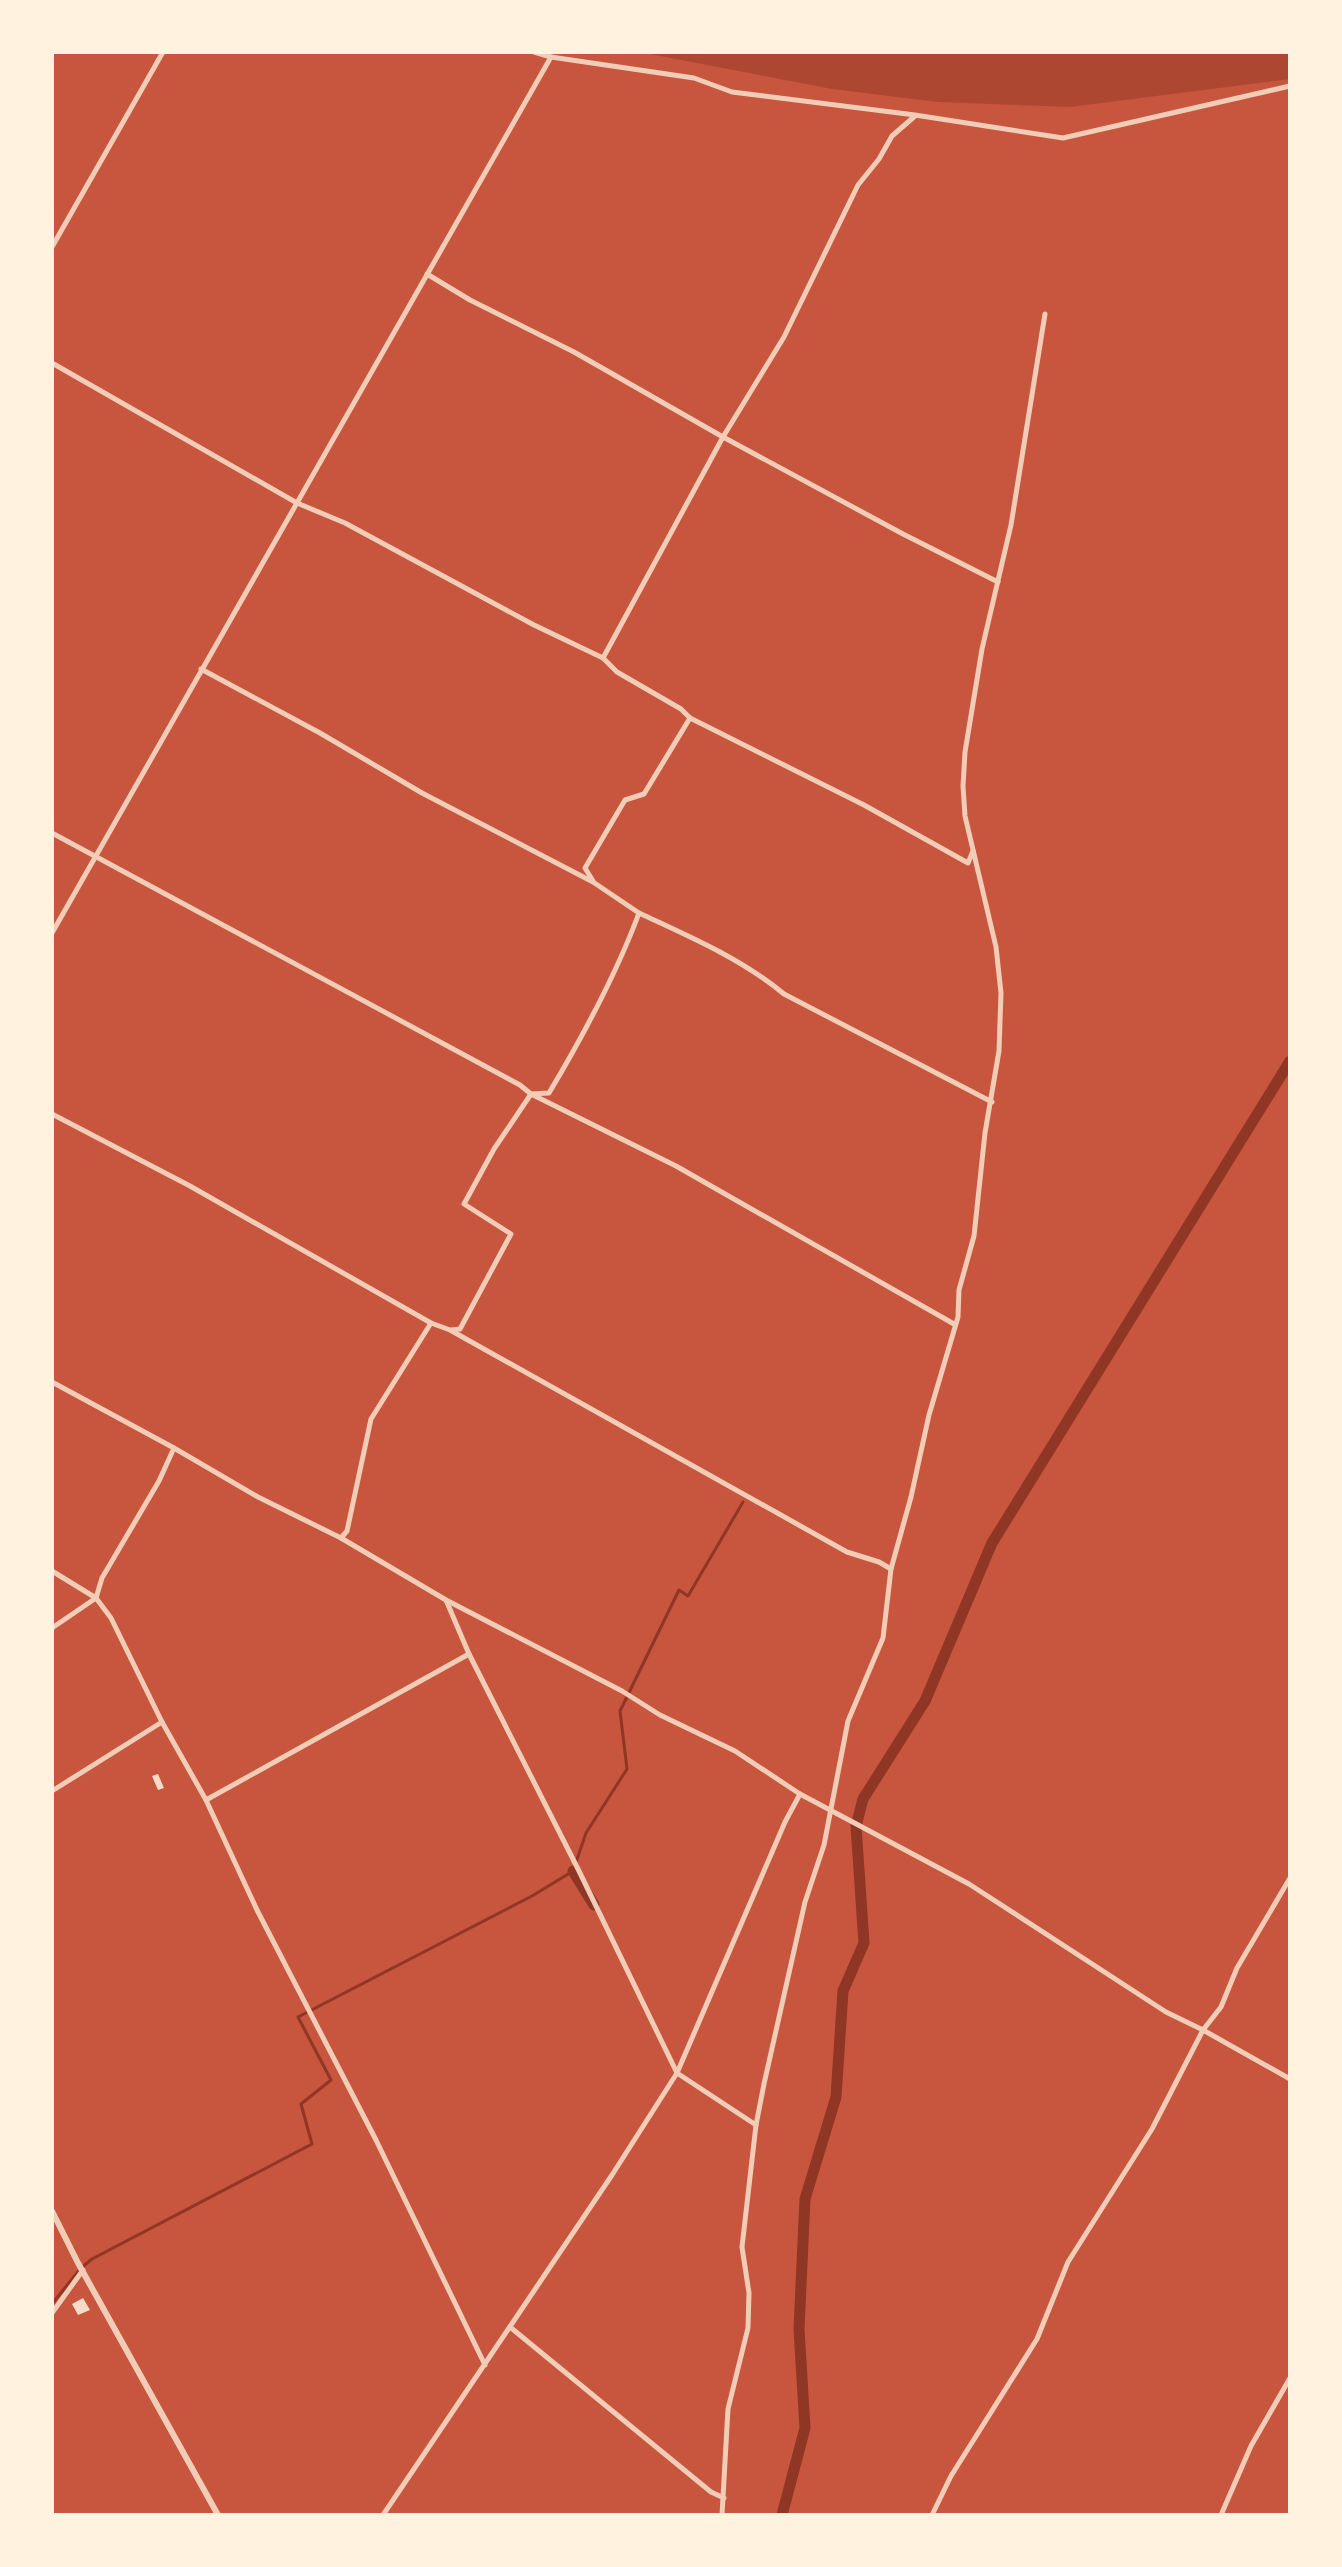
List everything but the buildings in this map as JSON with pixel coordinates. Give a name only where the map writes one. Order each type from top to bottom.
[{"type":"street","points":[[52,247],[163,52]]},
{"type":"street","points":[[534,52],[694,78],[732,92],[1065,138],[1290,86]]},
{"type":"street","points":[[52,933],[551,57]]},
{"type":"street","points":[[603,658],[723,437],[784,337],[858,185],[879,159],[892,136],[915,115]]},
{"type":"street","points":[[427,274],[470,300],[574,352],[723,437],[998,582]]},
{"type":"street","points":[[722,2515],[728,2409],[748,2328],[749,2293],[742,2247],[756,2125],[805,1902],[824,1845],[827,1809],[848,1721],[883,1638],[891,1569],[958,1317],[959,1290],[974,1236],[985,1133],[999,1051],[1001,993],[996,947],[965,816],[965,752],[982,649],[1022,465],[1045,314]]},
{"type":"street","points":[[52,363],[297,503],[345,523],[534,625],[603,658],[617,672],[681,709],[690,718],[864,805],[959,859],[968,863],[973,851]]},
{"type":"street","points":[[201,669],[320,733],[422,793],[593,882],[639,913],[766,978],[784,994],[992,1102]]},
{"type":"street","points":[[593,882],[585,868],[625,800],[644,794],[690,718]]},
{"type":"street","points":[[52,833],[520,1085],[531,1094],[676,1166],[954,1324]]},
{"type":"street","points":[[531,1094],[549,1093],[569,1060],[628,943],[639,913]]},
{"type":"street","points":[[450,1330],[460,1329],[511,1234],[464,1204],[494,1149],[531,1094]]},
{"type":"street","points":[[52,1114],[190,1186],[847,1552],[891,1569]]},
{"type":"street","points":[[341,1538],[347,1531],[371,1419],[431,1323]]},
{"type":"street","points":[[52,1382],[258,1497],[341,1538],[446,1600],[622,1691],[660,1715],[735,1751],[785,1787],[969,1884],[1166,2012],[1290,2079]]},
{"type":"street","points":[[52,1628],[96,1598],[102,1578],[159,1481],[174,1448]]},
{"type":"street","points":[[52,1571],[96,1598],[111,1618],[162,1722],[206,1800],[257,1910],[376,2140],[482,2360]]},
{"type":"street","points":[[446,1600],[469,1654],[571,1854],[677,2073],[756,2125]]},
{"type":"street","points":[[206,1800],[469,1654]]},
{"type":"street","points":[[52,1791],[162,1722]]},
{"type":"street","points":[[383,2515],[482,2360],[510,2327],[677,2073],[785,1822],[800,1794]]},
{"type":"street","points":[[932,2515],[951,2476],[1037,2339],[1068,2262],[1152,2129],[1203,2030],[1221,2007],[1237,1968],[1290,1878]]},
{"type":"street","points":[[52,2211],[218,2515]]},
{"type":"street","points":[[52,2313],[81,2267]]},
{"type":"street","points":[[510,2327],[711,2492],[724,2498]]},
{"type":"street","points":[[1221,2515],[1251,2446],[1290,2378]]},
{"type":"shaded area","points":[[640,52],[1290,52],[1290,79],[1070,107],[938,102],[832,89]]},
{"type":"waterway","points":[[782,2515],[805,2428],[799,2329],[805,2199],[836,2097],[843,1991],[864,1943],[856,1826],[863,1799],[925,1701],[992,1543],[1290,1061]]},
{"type":"waterway","points":[[52,2304],[92,2259],[312,2144],[301,2104],[331,2080],[298,2017],[532,1896],[573,1871],[586,1833],[627,1769],[620,1711],[679,1590],[688,1596],[743,1502]]},
{"type":"waterway","points":[[573,1871],[594,1905]]}]
